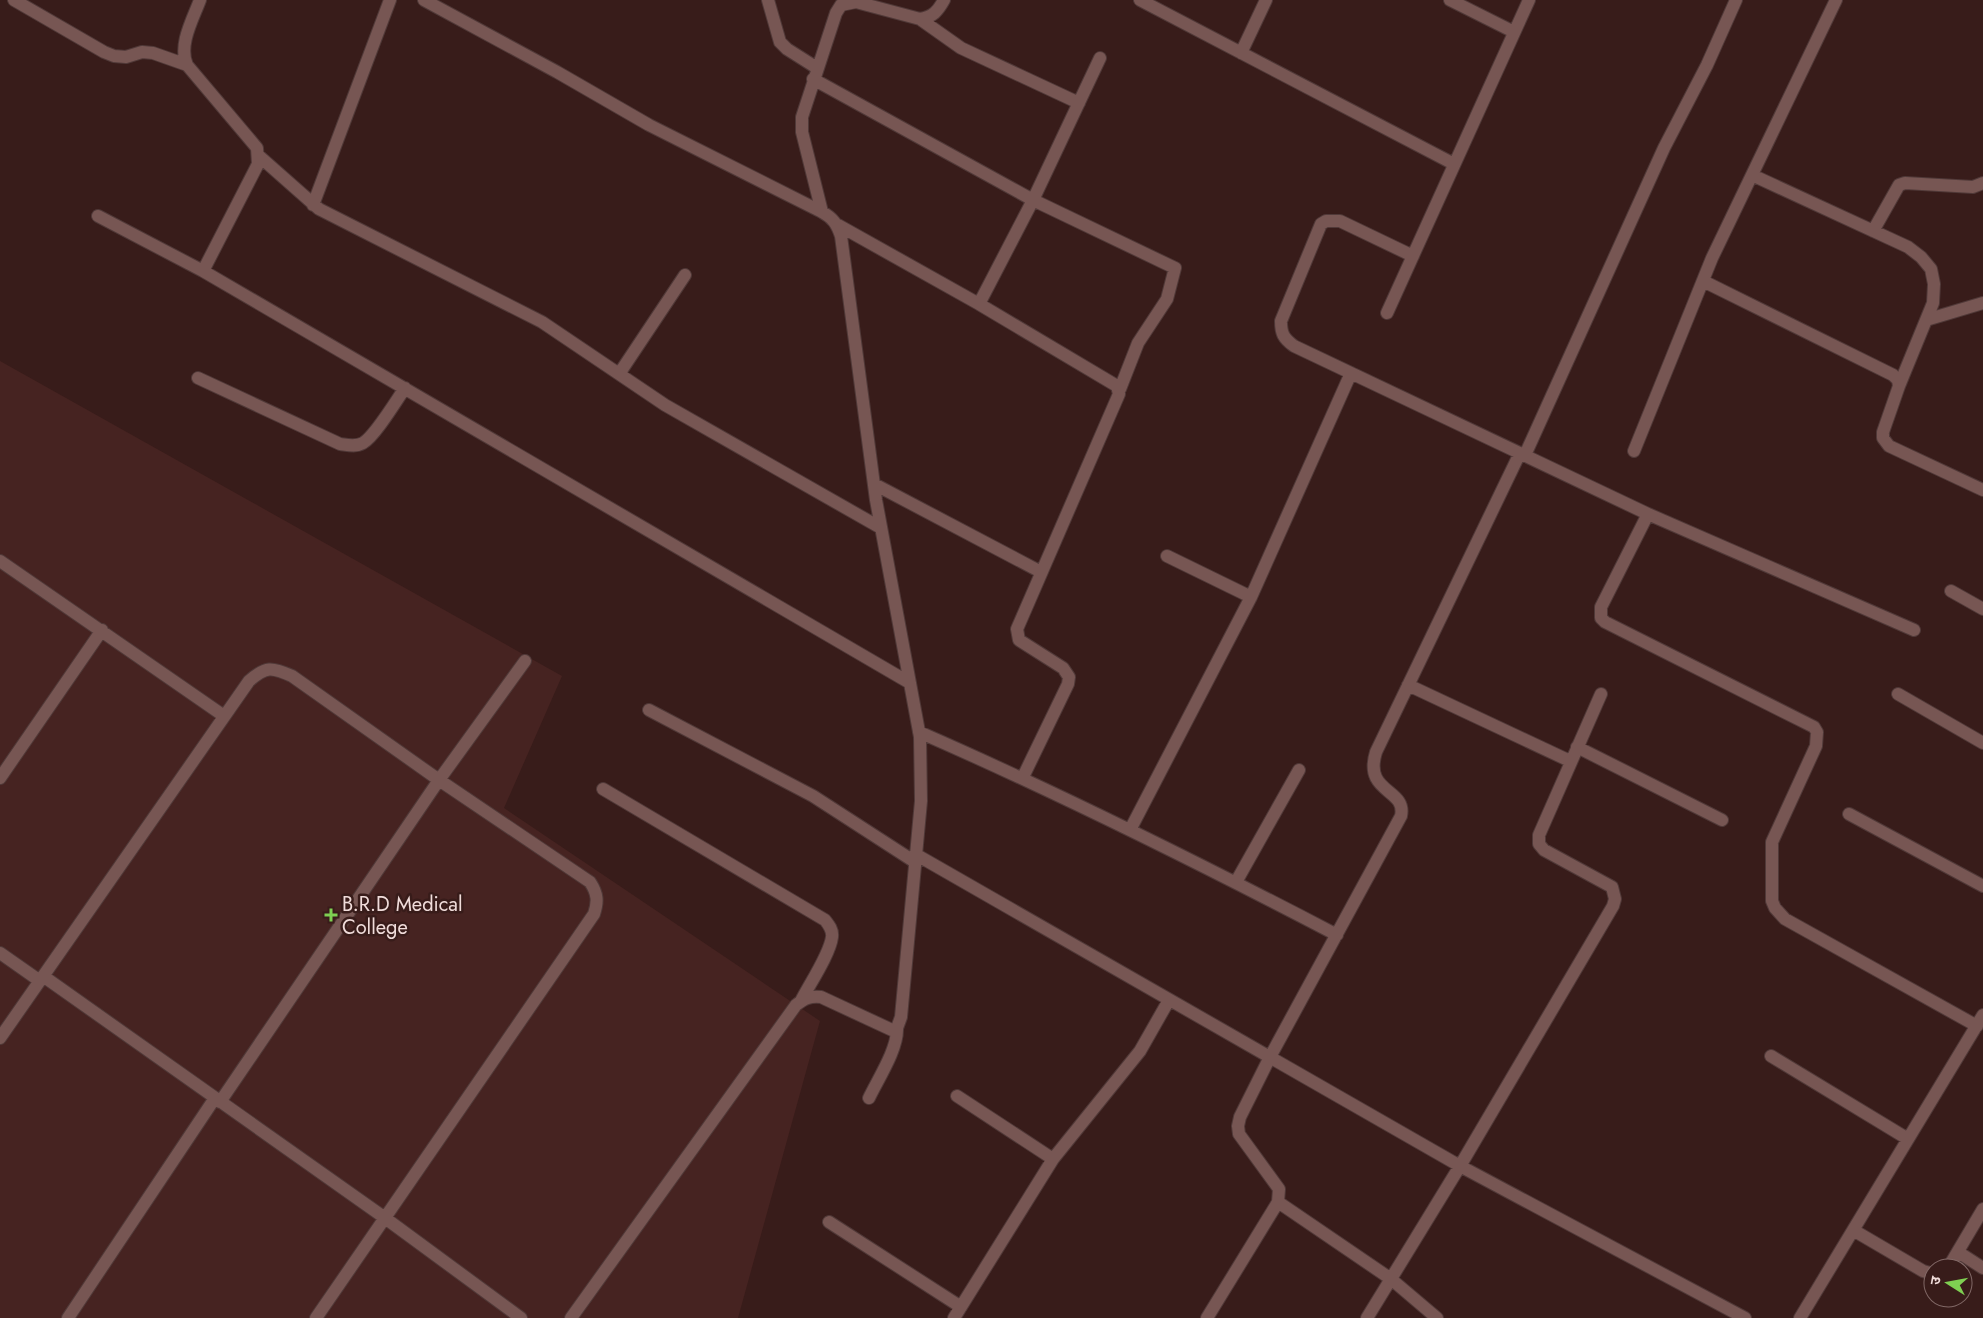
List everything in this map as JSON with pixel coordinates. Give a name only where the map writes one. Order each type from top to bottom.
[{"type":"street","points":[[14,0],[114,56],[126,57],[142,52],[153,53],[187,65]]},
{"type":"street","points":[[200,0],[183,47],[183,56],[187,65],[258,148],[259,156],[258,164],[203,271]]},
{"type":"street","points":[[313,205],[390,0]]},
{"type":"street","points":[[424,0],[557,72],[649,125],[822,212],[832,218],[838,225],[979,304],[1120,389]]},
{"type":"street","points":[[768,0],[780,42],[815,73],[1033,200],[1175,268],[1167,299],[1138,343],[1119,394],[1017,629],[1016,634],[1023,643],[1063,668],[1069,677],[1068,684],[1023,777]]},
{"type":"street","points":[[920,19],[930,18],[938,11],[944,0]]},
{"type":"street","points":[[1140,0],[1454,164]]},
{"type":"street","points":[[1241,53],[1266,0]]},
{"type":"street","points":[[1450,0],[1514,32]]},
{"type":"street","points":[[1387,313],[1529,0]]},
{"type":"street","points":[[1207,1318],[1278,1202],[1280,1189],[1239,1134],[1238,1126],[1270,1057],[1401,816],[1401,803],[1378,782],[1373,773],[1373,762],[1376,752],[1523,454],[1664,148],[1705,70],[1736,0]]},
{"type":"street","points":[[1634,451],[1703,281],[1836,0]]},
{"type":"street","points":[[822,212],[802,132],[802,117],[815,73],[836,13],[841,5],[856,2],[920,19],[961,48],[1078,103]]},
{"type":"street","points":[[979,304],[1033,200],[1100,58]]},
{"type":"street","points":[[259,156],[313,205],[333,217],[530,315],[681,415],[881,528]]},
{"type":"street","points":[[1752,175],[1908,248],[1921,257],[1931,269],[1934,284],[1933,303],[1899,386],[1883,432],[1885,442],[1889,446],[1983,490]]},
{"type":"street","points":[[1873,231],[1899,185],[1904,183],[1973,186],[1983,183]]},
{"type":"street","points":[[98,216],[203,271],[910,684]]},
{"type":"street","points":[[1413,256],[1340,222],[1326,220],[1321,224],[1281,321],[1281,332],[1286,340],[1294,346],[1648,514],[1914,630]]},
{"type":"street","points":[[838,225],[874,484],[919,732],[922,769],[921,801],[901,1017],[893,1049],[869,1098]]},
{"type":"street","points":[[619,374],[685,275]]},
{"type":"street","points":[[1703,281],[1893,375],[1898,380],[1899,386]]},
{"type":"street","points":[[1926,320],[1983,302]]},
{"type":"street","points":[[1130,830],[1251,597],[1351,373]]},
{"type":"street","points":[[198,378],[340,444],[353,446],[364,442],[371,435],[405,388]]},
{"type":"street","points":[[874,484],[1041,572]]},
{"type":"street","points":[[1648,514],[1601,607],[1601,618],[1605,622],[1814,726],[1817,732],[1816,746],[1772,842],[1772,901],[1775,908],[1785,919],[1980,1021],[1800,1318]]},
{"type":"street","points":[[1167,556],[1251,597]]},
{"type":"street","points":[[0,561],[224,716]]},
{"type":"street","points":[[1951,591],[1983,609]]},
{"type":"street","points":[[0,778],[102,630]]},
{"type":"street","points":[[68,1318],[439,780],[525,661]]},
{"type":"street","points":[[0,1038],[249,681],[260,672],[270,668],[292,676],[439,780],[590,882],[596,891],[597,904],[594,914],[316,1318]]},
{"type":"street","points":[[1408,685],[1570,761]]},
{"type":"street","points":[[1367,1318],[1460,1166],[1613,906],[1615,899],[1612,887],[1544,850],[1538,844],[1539,835],[1570,761],[1601,694]]},
{"type":"street","points":[[1898,694],[1983,743]]},
{"type":"street","points":[[649,710],[813,796],[915,858],[1460,1166],[1745,1318]]},
{"type":"street","points":[[919,732],[1023,777],[1236,882],[1337,935]]},
{"type":"street","points":[[1577,747],[1722,820]]},
{"type":"street","points":[[1236,882],[1299,770]]},
{"type":"street","points":[[571,1318],[784,1021],[801,1001],[829,948],[832,936],[831,927],[825,920],[602,789]]},
{"type":"street","points":[[1849,814],[1983,886]]},
{"type":"street","points":[[0,953],[41,978],[218,1100],[385,1218],[521,1318]]},
{"type":"street","points":[[801,1001],[813,996],[822,997],[892,1030],[897,1028]]},
{"type":"street","points":[[829,1222],[957,1313],[1054,1159],[1140,1051],[1169,1000]]},
{"type":"street","points":[[1771,1056],[1908,1140]]},
{"type":"street","points":[[957,1096],[1054,1159]]},
{"type":"street","points":[[1278,1202],[1391,1279],[1437,1318]]},
{"type":"street","points":[[1954,1258],[1983,1210]]},
{"type":"street","points":[[1853,1230],[1923,1271]]},
{"type":"street","points":[[1958,1252],[1983,1268]]},
{"type":"shaded area","name":"B.R.D Medical College","points":[[0,361],[562,676],[504,808],[820,1021],[738,1318],[0,1318]]},
{"type":"place","name":"B.R.D Medical College","points":[[331,915]]}]
